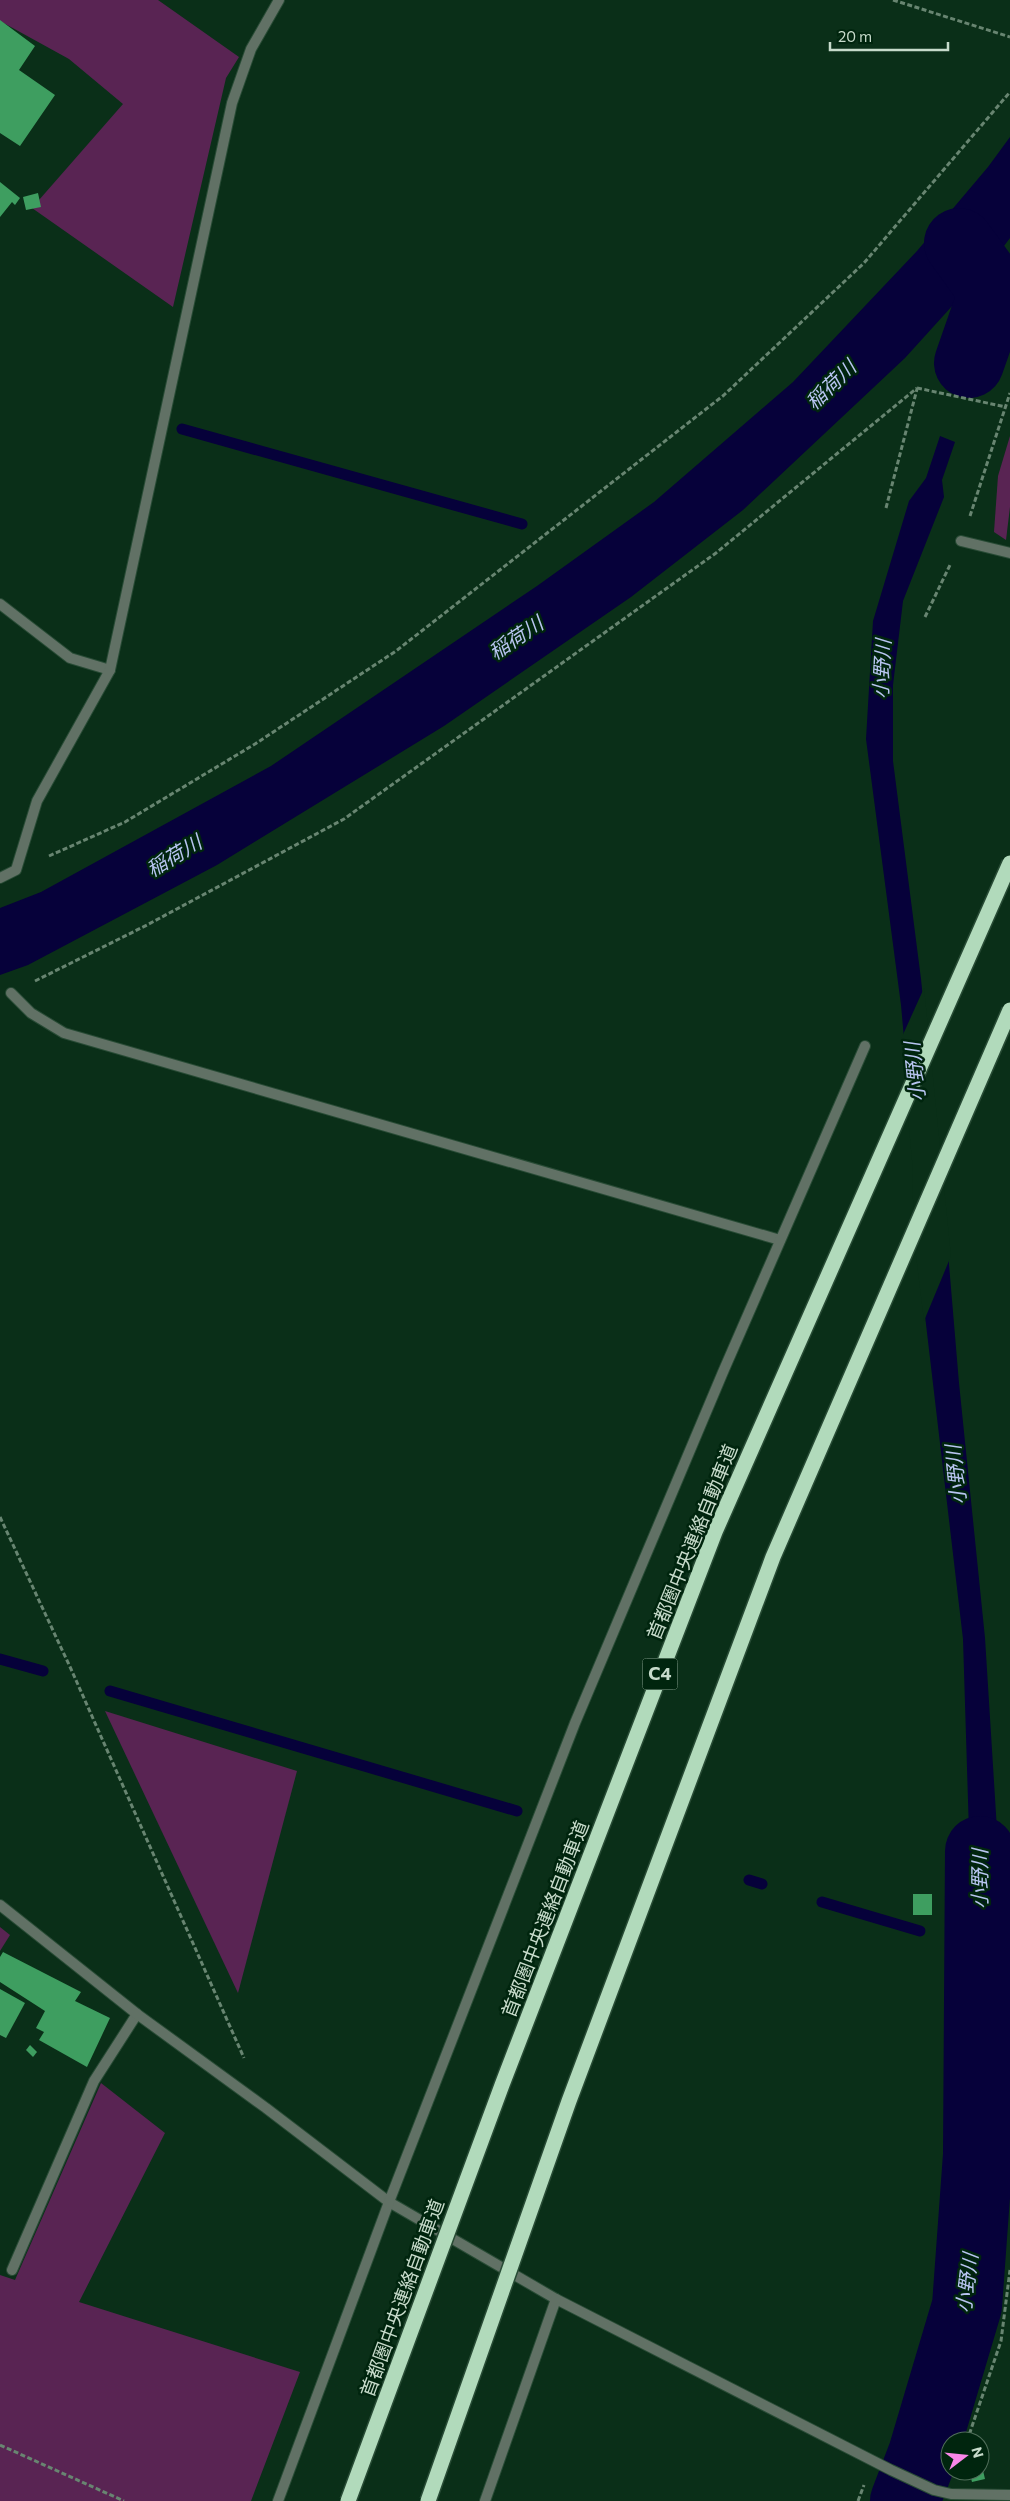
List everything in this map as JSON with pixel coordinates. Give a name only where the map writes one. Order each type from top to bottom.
[{"type":"highway","name":"首都圏中央連絡自動車道","points":[[348,2501],[502,2086],[715,1532],[1010,863]]},
{"type":"highway","points":[[428,2501],[572,2092],[773,1557],[1010,1010]]},
{"type":"street","points":[[0,878],[16,870],[38,801],[110,670],[232,103],[251,49],[278,0]]},
{"type":"street","points":[[961,541],[1010,552]]},
{"type":"street","points":[[0,604],[70,658],[110,670]]},
{"type":"street","points":[[11,993],[31,1013],[64,1033],[780,1240]]},
{"type":"street","points":[[278,2501],[389,2202],[576,1723],[864,1046]]},
{"type":"street","points":[[0,1905],[137,2014],[266,2108],[389,2202],[556,2299],[891,2470],[934,2490],[950,2494],[1010,2495]]},
{"type":"street","points":[[12,2270],[94,2081],[137,2014]]},
{"type":"street","points":[[485,2501],[556,2299]]},
{"type":"path","points":[[893,0],[1010,38]]},
{"type":"path","points":[[16,870],[125,822],[255,744],[396,651],[546,536],[724,395],[864,263],[1010,92]]},
{"type":"path","points":[[917,388],[1006,406]]},
{"type":"path","points":[[886,508],[917,388]]},
{"type":"path","points":[[11,993],[147,925],[344,818],[716,553],[917,388]]},
{"type":"path","points":[[925,617],[961,541],[1010,393]]},
{"type":"path","points":[[0,1516],[71,1669],[246,2062]]},
{"type":"path","points":[[970,2431],[1002,2341],[1010,2270]]},
{"type":"path","points":[[0,2445],[109,2496],[124,2501]]},
{"type":"shaded area","points":[[0,0],[158,0],[239,57],[226,78],[173,307],[32,208],[123,104],[69,59],[0,21]]},
{"type":"shaded area","points":[[1010,436],[1010,507],[1006,540],[994,532],[998,476]]},
{"type":"shaded area","points":[[105,1711],[297,1771],[238,1993]]},
{"type":"shaded area","points":[[0,1927],[10,1935],[0,1951]]},
{"type":"shaded area","points":[[101,2083],[165,2133],[79,2302],[300,2372],[251,2501],[0,2501],[0,2275],[15,2280]]},
{"type":"water","name":"稲荷川","points":[[1010,137],[1010,238],[992,262],[905,358],[743,510],[631,597],[444,726],[217,865],[28,965],[0,975],[0,908],[41,892],[271,766],[537,586],[654,502],[793,382],[917,251],[988,167]]},
{"type":"water","points":[[940,436],[955,442],[942,480],[944,497],[903,601],[893,685],[893,761],[921,979],[985,1638],[998,1846],[990,1849],[991,1948],[969,1948],[969,1832],[963,1639],[916,1239],[915,1160],[901,1005],[866,739],[873,621],[909,501],[926,478]]},
{"type":"pier","points":[[924,988],[951,1256],[924,1321],[914,1239],[912,1160],[901,1039]]},
{"type":"building","points":[[0,20],[35,46],[19,70],[55,95],[20,146],[0,133]]},
{"type":"building","points":[[0,182],[20,198],[15,205],[12,202],[0,217]]},
{"type":"building","points":[[38,193],[41,207],[26,210],[23,197]]},
{"type":"building","points":[[913,1894],[932,1894],[932,1915],[913,1915]]},
{"type":"building","points":[[3,1952],[81,1992],[75,2001],[110,2018],[87,2067],[39,2040],[44,2032],[36,2028],[45,2011],[0,1982],[0,1957]]},
{"type":"building","points":[[0,1989],[25,2003],[6,2038],[0,2035]]},
{"type":"building","points":[[30,2045],[37,2052],[33,2057],[26,2050]]},
{"type":"waterway","name":"小野川","points":[[959,243],[985,279],[992,297],[969,363]]},
{"type":"waterway","points":[[182,429],[522,524]]},
{"type":"waterway","points":[[0,1659],[43,1671]]},
{"type":"waterway","points":[[110,1691],[517,1811]]},
{"type":"waterway","name":"小野川","points":[[905,2501],[923,2454],[967,2306],[978,2155],[980,1851]]},
{"type":"waterway","points":[[749,1880],[762,1884]]},
{"type":"waterway","points":[[822,1902],[920,1931]]}]
